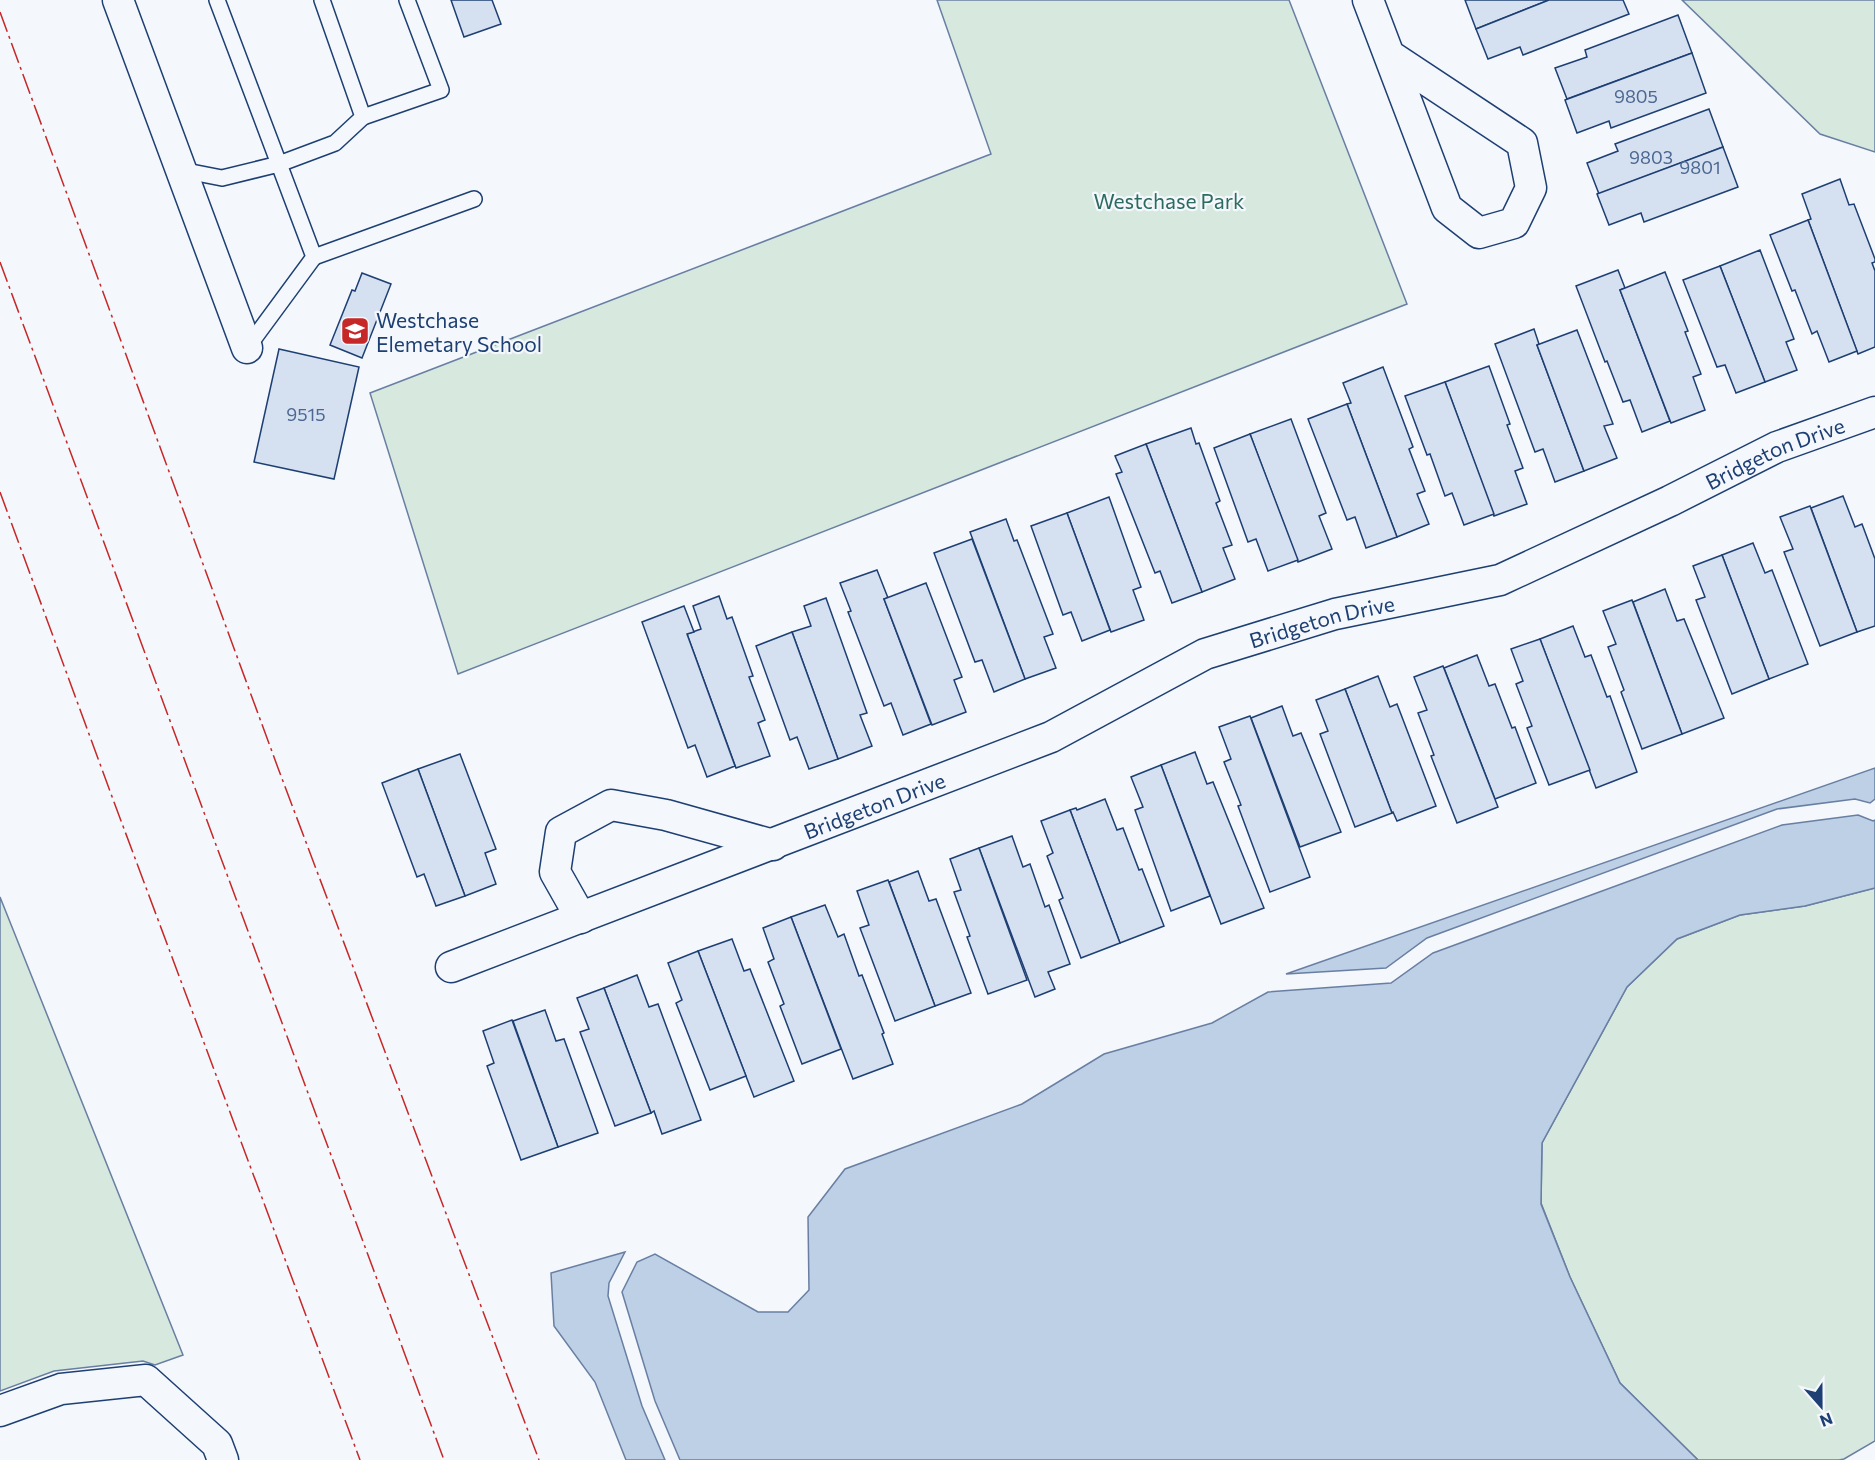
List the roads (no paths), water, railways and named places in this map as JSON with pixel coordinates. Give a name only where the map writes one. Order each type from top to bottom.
[{"type":"street","points":[[118,0],[247,348]]},
{"type":"street","points":[[1368,0],[1447,208],[1479,233],[1514,223],[1531,188],[1522,142],[1389,55]]},
{"type":"street","name":"Bridgeton Drive","points":[[451,967],[1051,737],[1205,654],[1335,614],[1500,580],[1671,501],[1777,447],[1875,412]]},
{"type":"street","points":[[581,918],[555,872],[561,832],[611,805],[666,815],[773,845]]},
{"type":"street","points":[[0,1411],[61,1389],[147,1380],[217,1444],[223,1460]]},
{"type":"lane","points":[[217,0],[314,257]]},
{"type":"lane","points":[[322,0],[363,117]]},
{"type":"lane","points":[[181,170],[222,178],[279,164],[335,142],[363,117],[441,90],[407,0]]},
{"type":"lane","points":[[247,348],[314,257],[474,199]]},
{"type":"water","points":[[1875,768],[1875,799],[1870,803],[1855,799],[1777,809],[1427,938],[1386,968],[1286,974]]},
{"type":"water","points":[[1858,815],[1875,820],[1875,888],[1805,906],[1740,915],[1677,939],[1627,987],[1542,1143],[1541,1204],[1570,1277],[1620,1383],[1698,1460],[680,1460],[655,1401],[622,1292],[637,1262],[655,1254],[758,1312],[788,1312],[809,1290],[808,1217],[845,1169],[1022,1104],[1104,1054],[1212,1023],[1268,992],[1391,983],[1433,953],[1782,825]]},
{"type":"water","points":[[625,1252],[609,1283],[608,1296],[642,1406],[665,1460],[626,1460],[595,1382],[554,1326],[551,1273]]},
{"type":"place","name":"Westchase Elemetary School","points":[[355,331]]},
{"type":"park label","name":"Westchase Park","points":[[1169,200]]}]
